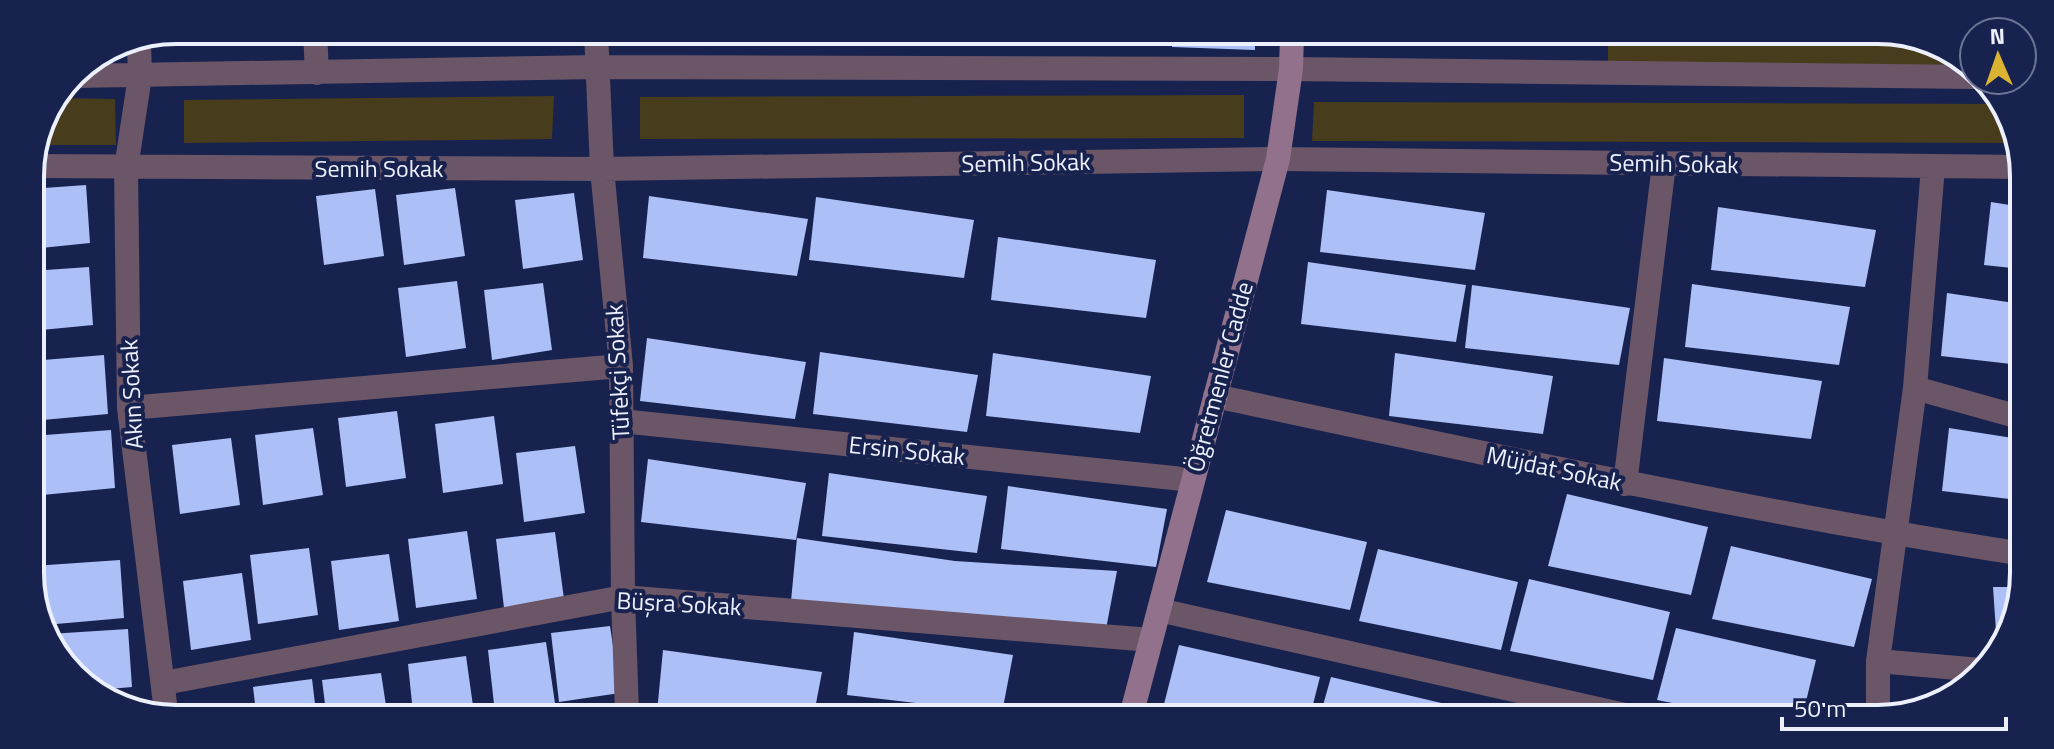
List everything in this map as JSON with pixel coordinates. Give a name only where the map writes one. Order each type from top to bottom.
[{"type":"street","points":[[316,44],[317,73]]},
{"type":"street","name":"Tüfekçi Sokak","points":[[597,44],[602,169],[621,366],[627,705]]},
{"type":"street","name":"Öğretmenler Cadde","points":[[1134,705],[1278,159],[1292,44]]},
{"type":"street","name":"Akın Sokak","points":[[139,50],[140,76],[126,168],[129,408],[165,704]]},
{"type":"street","points":[[90,76],[599,67],[1291,69],[1958,77]]},
{"type":"street","name":"Semih Sokak","points":[[44,166],[602,169],[1278,159],[2009,167]]},
{"type":"street","points":[[1625,484],[1664,164]]},
{"type":"street","points":[[1878,705],[1878,661],[1915,388],[1933,167]]},
{"type":"street","points":[[129,408],[621,366]]},
{"type":"street","points":[[1915,388],[2010,414]]},
{"type":"street","name":"Müjdat Sokak","points":[[1215,396],[1625,484],[1893,534],[2010,552]]},
{"type":"street","name":"Ersin Sokak","points":[[621,421],[1193,480]]},
{"type":"street","name":"Büşra Sokak","points":[[164,683],[623,597],[1151,640]]},
{"type":"street","points":[[1159,610],[1580,705]]},
{"type":"street","points":[[1878,661],[1968,669]]},
{"type":"shaded area","points":[[1608,44],[1878,44],[1920,51],[1958,71],[1608,72]]},
{"type":"shaded area","points":[[1244,95],[1244,138],[640,139],[640,97]]},
{"type":"shaded area","points":[[554,96],[552,139],[184,143],[184,100]]},
{"type":"shaded area","points":[[70,98],[115,99],[116,145],[48,145],[58,118]]},
{"type":"shaded area","points":[[1314,102],[1988,104],[2005,143],[1312,141]]},
{"type":"building","points":[[1172,44],[1255,44],[1255,50],[1172,47]]},
{"type":"building","points":[[86,185],[90,243],[44,248],[44,188]]},
{"type":"building","points":[[455,188],[465,256],[404,265],[396,195]]},
{"type":"building","points":[[375,189],[384,256],[324,265],[316,196]]},
{"type":"building","points":[[1327,190],[1485,213],[1475,270],[1320,252]]},
{"type":"building","points":[[574,193],[583,260],[523,269],[515,200]]},
{"type":"building","points":[[649,196],[808,219],[797,276],[643,258]]},
{"type":"building","points":[[816,197],[974,220],[964,278],[809,260]]},
{"type":"building","points":[[1991,202],[2010,205],[2010,268],[1984,265]]},
{"type":"building","points":[[1718,207],[1876,230],[1865,287],[1711,270]]},
{"type":"building","points":[[998,237],[1156,260],[1146,318],[991,300]]},
{"type":"building","points":[[1308,262],[1466,285],[1456,342],[1301,324]]},
{"type":"building","points":[[89,267],[93,325],[44,330],[44,270]]},
{"type":"building","points":[[457,281],[466,348],[406,357],[398,288]]},
{"type":"building","points":[[543,283],[552,350],[492,360],[484,290]]},
{"type":"building","points":[[1692,284],[1850,307],[1839,365],[1685,347]]},
{"type":"building","points":[[1472,285],[1630,308],[1619,365],[1465,348]]},
{"type":"building","points":[[1947,293],[2010,302],[2010,364],[1941,356]]},
{"type":"building","points":[[647,338],[806,362],[795,419],[640,401]]},
{"type":"building","points":[[820,352],[978,375],[967,432],[813,414]]},
{"type":"building","points":[[993,353],[1151,376],[1140,433],[986,416]]},
{"type":"building","points":[[1395,353],[1553,376],[1543,434],[1389,416]]},
{"type":"building","points":[[104,355],[108,414],[44,420],[44,360]]},
{"type":"building","points":[[1664,358],[1822,381],[1811,439],[1657,421]]},
{"type":"building","points":[[397,411],[406,478],[346,487],[338,418]]},
{"type":"building","points":[[494,416],[503,484],[443,493],[435,424]]},
{"type":"building","points":[[313,428],[323,495],[263,505],[255,435]]},
{"type":"building","points":[[1949,428],[2010,438],[2010,499],[1942,491]]},
{"type":"building","points":[[111,430],[115,488],[44,495],[44,435]]},
{"type":"building","points":[[231,438],[240,505],[180,514],[172,445]]},
{"type":"building","points":[[575,446],[585,513],[524,522],[516,453]]},
{"type":"building","points":[[648,459],[806,483],[796,540],[641,522]]},
{"type":"building","points":[[829,473],[987,496],[977,553],[822,536]]},
{"type":"building","points":[[1008,486],[1167,509],[1156,567],[1001,549]]},
{"type":"building","points":[[1567,494],[1708,527],[1691,595],[1548,566]]},
{"type":"building","points":[[1226,510],[1367,542],[1350,610],[1207,582]]},
{"type":"building","points":[[467,531],[477,599],[416,608],[408,539]]},
{"type":"building","points":[[555,532],[564,599],[504,608],[496,539]]},
{"type":"building","points":[[797,538],[955,561],[1117,571],[1106,629],[791,601]]},
{"type":"building","points":[[1731,546],[1872,579],[1854,647],[1712,619]]},
{"type":"building","points":[[309,548],[318,615],[258,624],[250,555]]},
{"type":"building","points":[[1378,549],[1518,582],[1501,650],[1359,621]]},
{"type":"building","points":[[389,554],[399,621],[339,630],[331,561]]},
{"type":"building","points":[[120,560],[124,618],[55,624],[47,599],[44,565]]},
{"type":"building","points":[[242,573],[251,640],[191,650],[183,581]]},
{"type":"building","points":[[1529,579],[1670,612],[1653,680],[1510,651]]},
{"type":"building","points":[[1993,587],[2008,587],[2003,615],[1996,631]]},
{"type":"building","points":[[610,626],[620,693],[559,702],[551,633]]},
{"type":"building","points":[[1676,628],[1816,660],[1805,705],[1682,705],[1657,700]]},
{"type":"building","points":[[128,629],[132,687],[114,689],[103,683],[77,660],[59,633]]},
{"type":"building","points":[[854,632],[1013,655],[1004,705],[933,705],[847,695]]},
{"type":"building","points":[[546,642],[555,705],[494,705],[488,650]]},
{"type":"building","points":[[1179,645],[1320,677],[1313,705],[1164,705]]},
{"type":"building","points":[[663,650],[822,672],[816,705],[658,705]]},
{"type":"building","points":[[466,656],[473,705],[412,705],[408,664]]},
{"type":"building","points":[[381,673],[386,705],[325,705],[322,680]]},
{"type":"building","points":[[1331,677],[1450,705],[1323,705]]},
{"type":"building","points":[[312,679],[315,705],[255,705],[253,687]]}]
